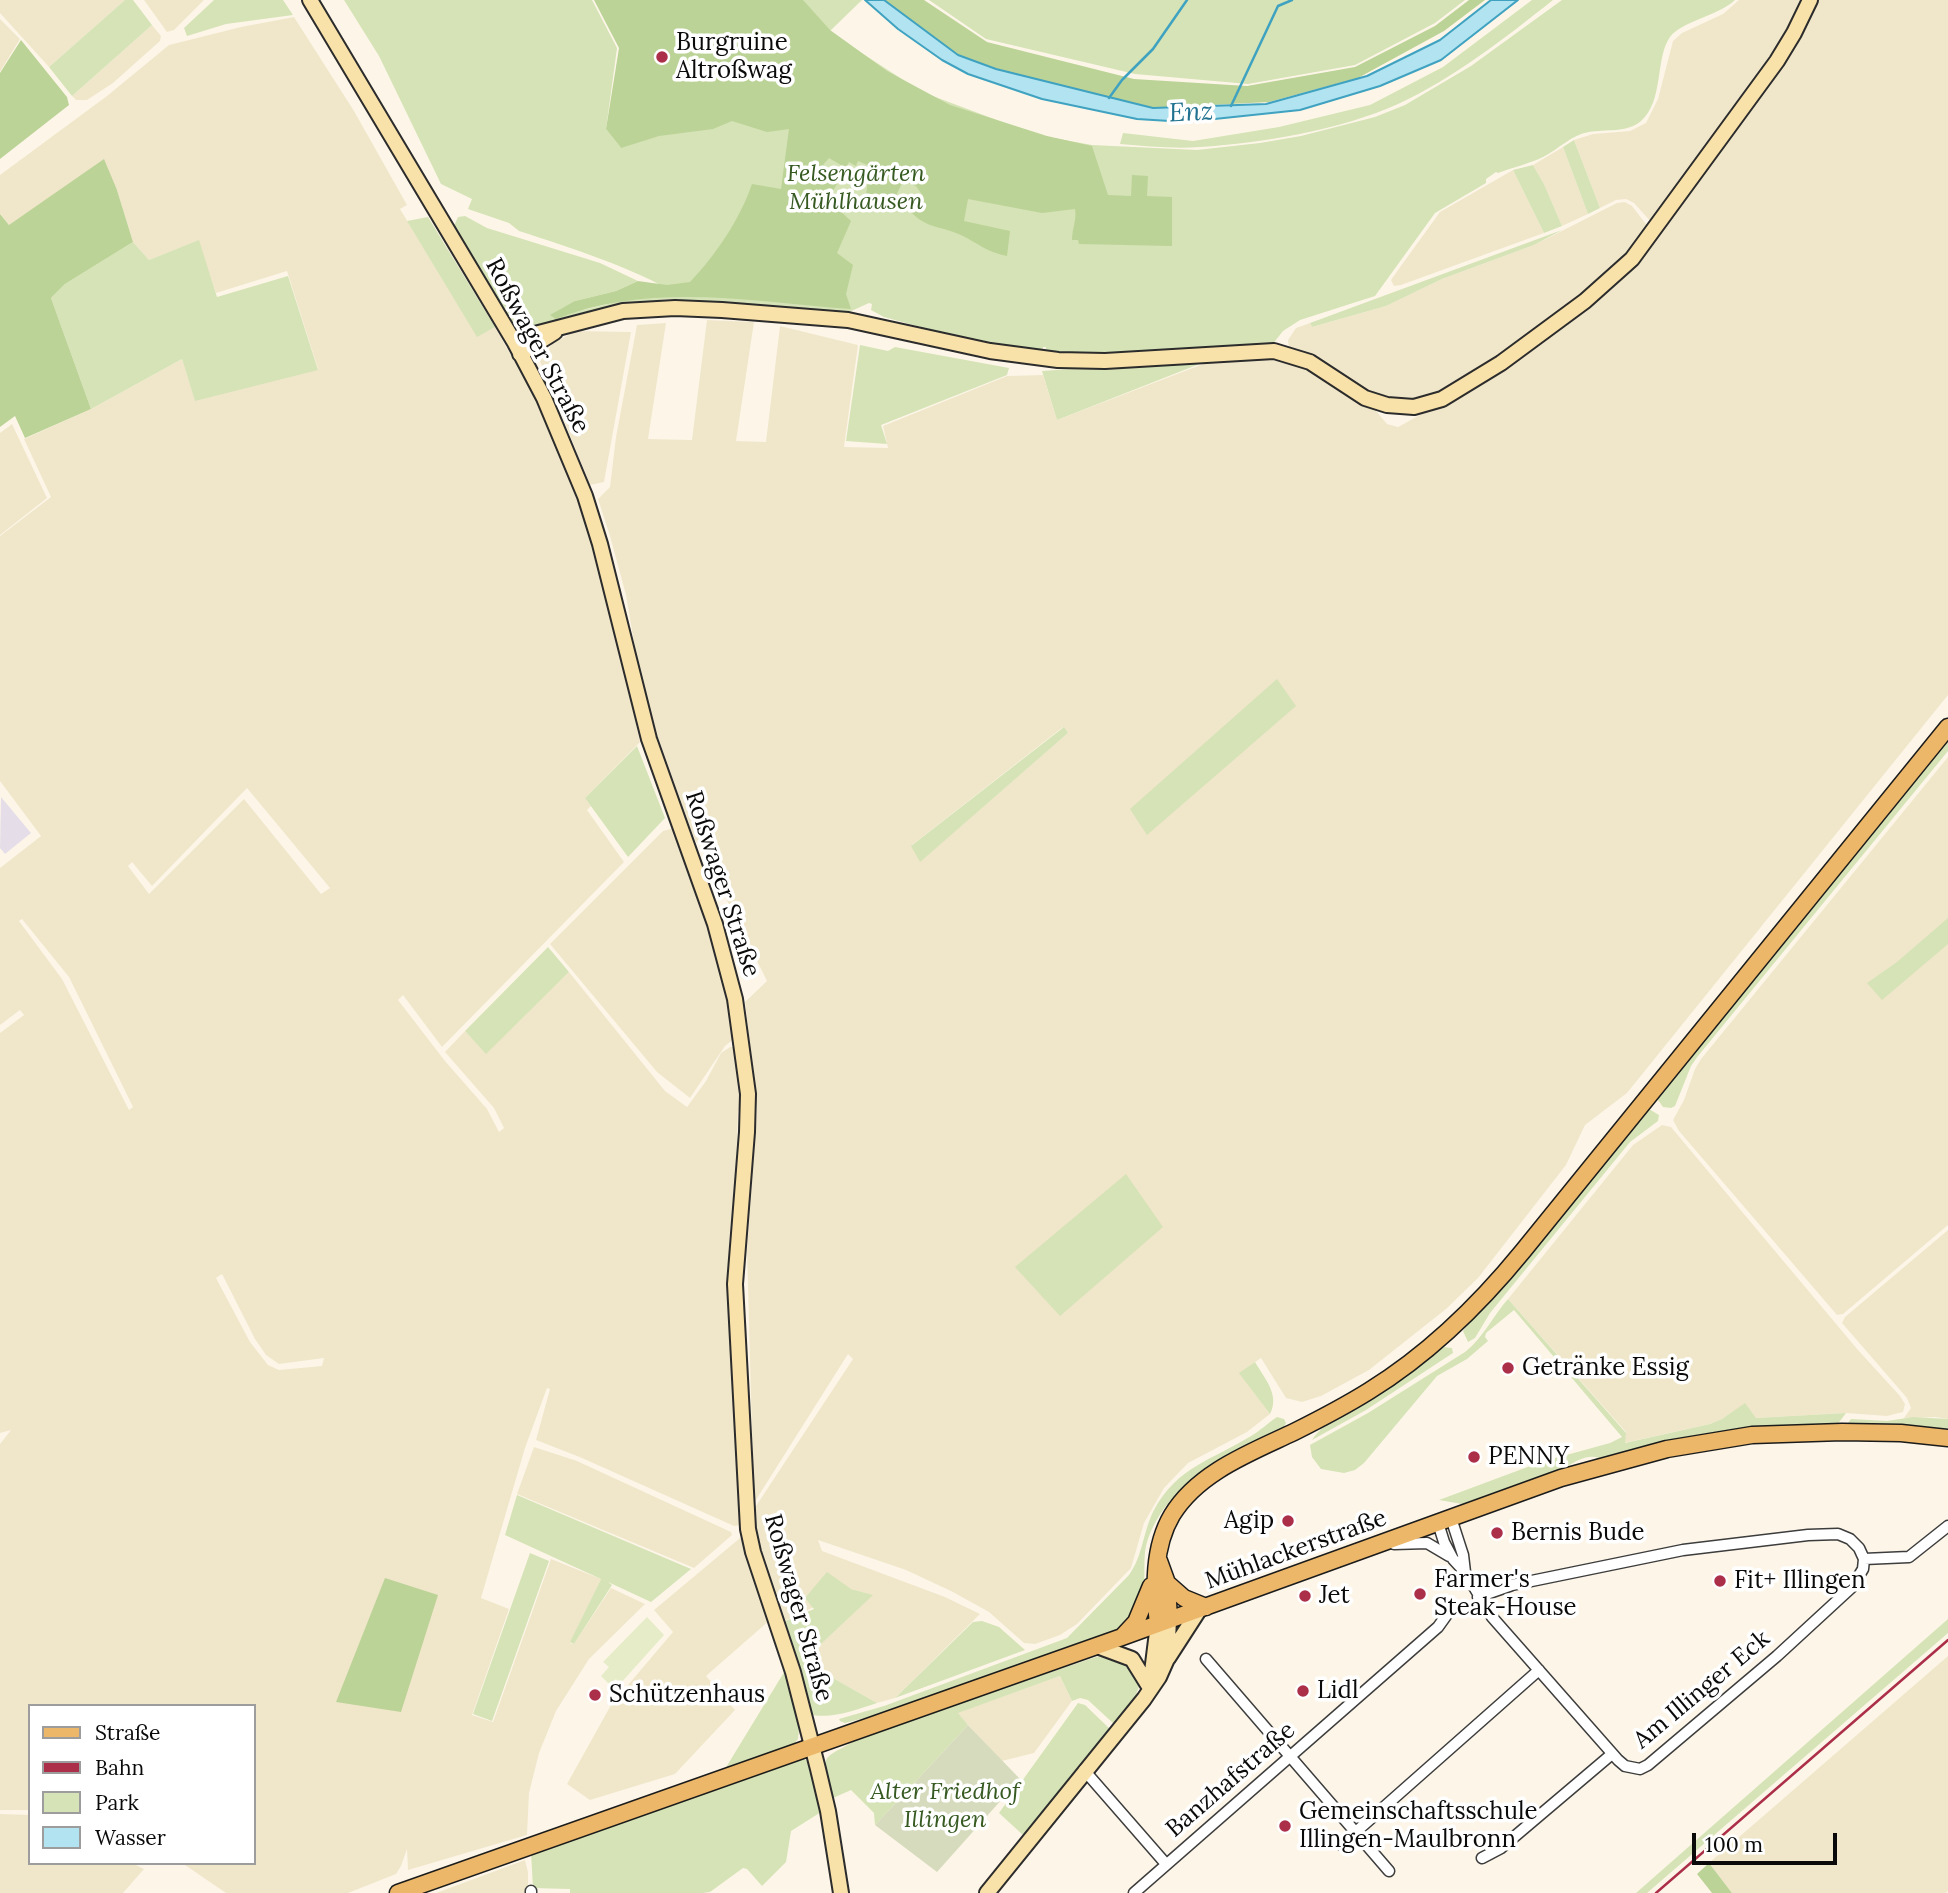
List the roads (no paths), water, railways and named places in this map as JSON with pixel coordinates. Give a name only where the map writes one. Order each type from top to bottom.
[{"type":"main road","points":[[1164,1622],[1158,1560],[1166,1526],[1181,1503],[1193,1490],[1224,1467],[1337,1410],[1391,1377],[1439,1339],[1482,1299],[1948,727]]},
{"type":"main road","name":"Mühlackerstraße","points":[[398,1893],[1097,1646],[1561,1478],[1667,1449],[1752,1435],[1842,1432],[1948,1438]]},
{"type":"main road","points":[[1161,1580],[1202,1608]]},
{"type":"main road","points":[[1122,1637],[1136,1622],[1161,1580]]},
{"type":"street","name":"Roßwager Straße","points":[[310,0],[518,349],[548,409],[585,496],[600,544],[649,739],[715,924],[735,999],[748,1094],[735,1284],[746,1516],[753,1552],[793,1672],[828,1811],[838,1891]]},
{"type":"street","points":[[518,349],[560,328],[623,311],[693,308],[848,320],[978,349],[1044,359],[1105,361],[1274,351],[1310,362],[1375,402],[1396,407],[1424,405],[1442,399],[1467,385],[1521,349],[1585,301],[1632,259],[1777,61],[1810,0]]},
{"type":"street","points":[[1444,1520],[1444,1542],[1465,1573]]},
{"type":"street","points":[[1444,1520],[1463,1555],[1465,1573]]},
{"type":"street","points":[[1478,1597],[1512,1585],[1655,1555],[1808,1535],[1838,1534],[1850,1539],[1859,1548],[1864,1559],[1909,1557],[1948,1525]]},
{"type":"street","points":[[1376,1546],[1427,1543],[1453,1559]]},
{"type":"street","name":"Am Illinger Eck","points":[[1465,1573],[1492,1617],[1612,1754],[1625,1766],[1640,1769],[1777,1656],[1846,1592],[1858,1577],[1864,1559]]},
{"type":"street","points":[[987,1893],[1144,1699],[1167,1659],[1202,1608]]},
{"type":"street","name":"Banzhafstraße","points":[[1134,1893],[1438,1627],[1448,1614]]},
{"type":"street","points":[[1164,1622],[1167,1659]]},
{"type":"street","points":[[1150,1688],[1164,1622]]},
{"type":"street","points":[[1097,1646],[1132,1658],[1150,1688]]},
{"type":"street","points":[[1206,1659],[1389,1871]]},
{"type":"street","points":[[1342,1845],[1539,1670]]},
{"type":"street","points":[[1482,1858],[1501,1848],[1612,1754]]},
{"type":"street","points":[[1084,1770],[1166,1864]]},
{"type":"water","name":"Enz","points":[[865,0],[884,0],[958,55],[996,69],[1153,108],[1266,104],[1367,76],[1440,40],[1491,0],[1518,0],[1441,60],[1380,86],[1300,110],[1186,122],[1137,119],[1042,99],[968,74],[942,60],[898,29]]},
{"type":"waterway","points":[[1109,98],[1122,80],[1153,49],[1187,0]]},
{"type":"waterway","points":[[1231,106],[1278,6],[1292,0]]},
{"type":"railway","points":[[1656,1893],[1948,1640]]},
{"type":"place","name":"Burgruine Altroßwag","points":[[662,57]]},
{"type":"place","name":"Getränke Essig","points":[[1508,1368]]},
{"type":"place","name":"PENNY","points":[[1474,1457]]},
{"type":"place","name":"Agip","points":[[1288,1521]]},
{"type":"place","name":"Bernis Bude","points":[[1497,1533]]},
{"type":"place","name":"Fit+ Illingen","points":[[1720,1581]]},
{"type":"place","name":"Farmer's Steak-House","points":[[1420,1594]]},
{"type":"place","name":"Jet","points":[[1305,1596]]},
{"type":"place","name":"Lidl","points":[[1303,1691]]},
{"type":"place","name":"Schützenhaus","points":[[595,1695]]},
{"type":"place","name":"Gemeinschaftsschule Illingen-Maulbronn","points":[[1285,1826]]},
{"type":"park label","name":"Felsengärten Mühlhausen","points":[[856,188]]},
{"type":"park label","name":"Alter Friedhof Illingen","points":[[945,1806]]}]
